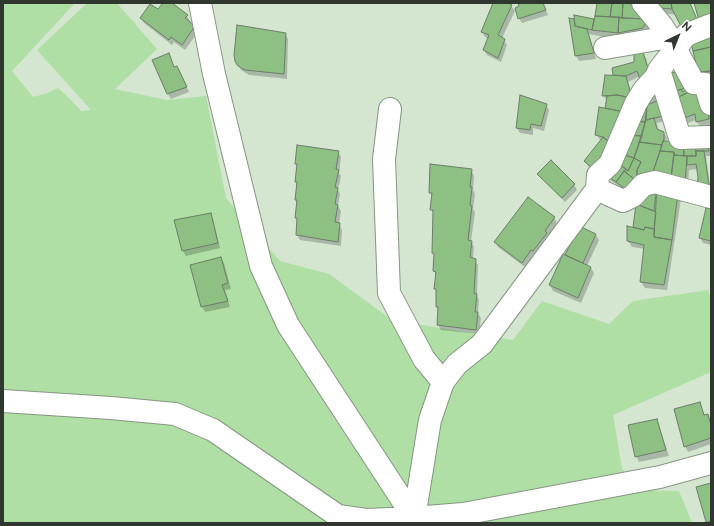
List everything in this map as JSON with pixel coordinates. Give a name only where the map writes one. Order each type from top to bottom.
[{"type":"street","points":[[200,3],[214,74],[261,266],[288,325],[414,518]]},
{"type":"street","points":[[643,3],[673,42],[694,83],[705,84],[711,104]]},
{"type":"street","points":[[605,48],[673,42],[711,25]]},
{"type":"street","points":[[414,518],[430,420],[443,382],[457,364],[482,344],[597,188],[598,175],[610,164],[636,103],[644,90],[656,77],[673,42]]},
{"type":"street","points":[[659,70],[680,138],[710,132]]},
{"type":"street","points":[[390,109],[384,159],[389,293],[424,359],[443,382]]},
{"type":"street","points":[[597,188],[623,201],[633,196],[643,184],[655,182],[711,197]]},
{"type":"street","points":[[3,401],[175,414],[213,430],[338,516],[366,520],[463,514],[660,477],[711,462]]},
{"type":"green space","points":[[3,3],[75,3],[12,71],[33,97],[45,94],[58,88],[81,111],[91,110],[37,50],[87,3],[117,3],[157,49],[115,89],[167,100],[206,96],[226,198],[280,261],[329,274],[392,320],[513,340],[542,301],[609,324],[633,301],[708,290],[711,299],[711,372],[613,415],[622,468],[634,490],[679,491],[692,523],[3,523]]},
{"type":"building","points":[[163,3],[172,3],[188,15],[185,18],[195,26],[182,45],[171,37],[169,40],[140,18],[150,4],[158,9]]},
{"type":"building","points":[[493,3],[508,3],[512,5],[498,35],[505,39],[498,58],[483,50],[489,35],[481,32]]},
{"type":"building","points":[[518,3],[543,3],[546,10],[518,19],[515,8],[519,6]]},
{"type":"building","points":[[597,3],[612,3],[610,17],[595,16]]},
{"type":"building","points":[[612,3],[623,3],[622,18],[610,17]]},
{"type":"building","points":[[623,3],[640,3],[648,19],[622,18]]},
{"type":"building","points":[[657,3],[671,3],[672,9],[658,8]]},
{"type":"building","points":[[671,3],[690,3],[699,24],[684,32],[672,9]]},
{"type":"building","points":[[694,3],[711,3],[711,19],[699,20]]},
{"type":"building","points":[[574,15],[594,19],[592,30],[575,26]]},
{"type":"building","points":[[595,16],[619,17],[618,33],[592,30]]},
{"type":"building","points":[[619,17],[648,19],[643,28],[618,33]]},
{"type":"building","points":[[569,18],[574,19],[575,26],[587,29],[594,53],[575,56]]},
{"type":"building","points":[[237,25],[286,33],[284,74],[245,70],[237,65],[234,55]]},
{"type":"building","points":[[711,31],[711,47],[693,51],[690,39]]},
{"type":"building","points":[[711,47],[711,71],[698,72],[693,51]]},
{"type":"building","points":[[634,51],[643,52],[651,79],[642,85],[637,71],[626,76],[613,75],[612,68],[634,62]]},
{"type":"building","points":[[169,53],[174,67],[177,66],[187,87],[167,94],[152,60]]},
{"type":"building","points":[[679,70],[685,88],[670,93],[665,76]]},
{"type":"building","points":[[711,71],[711,80],[698,72]]},
{"type":"building","points":[[605,75],[626,76],[632,98],[617,95],[602,96]]},
{"type":"building","points":[[702,86],[709,108],[709,119],[696,122],[695,114],[679,120],[672,100]]},
{"type":"building","points":[[691,87],[693,90],[672,100],[670,93],[681,89],[683,92]]},
{"type":"building","points":[[520,95],[547,104],[541,126],[531,124],[530,130],[516,128]]},
{"type":"building","points":[[617,95],[635,99],[629,113],[605,108],[607,96]]},
{"type":"building","points":[[666,97],[672,114],[646,120],[647,105]]},
{"type":"building","points":[[647,105],[645,122],[631,121]]},
{"type":"building","points":[[599,107],[629,113],[615,147],[603,137],[595,135]]},
{"type":"building","points":[[654,118],[657,129],[664,132],[662,145],[639,142],[646,120]]},
{"type":"building","points":[[631,121],[645,122],[642,136],[625,135]]},
{"type":"building","points":[[625,135],[642,136],[634,158],[619,153]]},
{"type":"building","points":[[603,137],[615,147],[597,172],[584,161]]},
{"type":"building","points":[[663,141],[683,142],[684,156],[674,155],[674,152],[660,151]]},
{"type":"building","points":[[708,141],[709,151],[696,151],[695,142]]},
{"type":"building","points":[[639,142],[662,145],[652,175],[637,178],[637,170],[641,162],[634,158]]},
{"type":"building","points":[[683,142],[695,142],[696,156],[684,156]]},
{"type":"building","points":[[297,145],[339,151],[336,169],[339,170],[335,187],[338,188],[335,204],[338,205],[335,222],[340,223],[338,242],[296,235],[297,218],[295,218],[297,200],[295,200],[297,182],[295,182],[297,164],[295,164]]},
{"type":"building","points":[[660,151],[674,152],[671,178],[652,175]]},
{"type":"building","points":[[696,151],[704,151],[710,191],[697,189],[698,177],[696,164],[687,165],[687,156],[696,156]]},
{"type":"building","points":[[619,153],[634,158],[628,171],[615,161]]},
{"type":"building","points":[[674,155],[687,156],[685,183],[671,178]]},
{"type":"building","points":[[634,158],[641,162],[637,170],[637,178],[635,180],[624,171],[626,169],[628,171]]},
{"type":"building","points":[[551,160],[575,184],[562,198],[537,174]]},
{"type":"building","points":[[615,161],[626,169],[616,182],[606,175]]},
{"type":"building","points":[[430,164],[472,169],[470,205],[472,206],[468,240],[472,241],[470,257],[476,259],[474,293],[477,294],[475,312],[478,312],[476,330],[437,325],[438,307],[436,307],[436,289],[434,289],[436,272],[433,271],[434,254],[432,253],[433,210],[430,210],[432,193],[429,193]]},
{"type":"building","points":[[624,171],[639,183],[630,192],[616,182]]},
{"type":"building","points":[[657,186],[654,211],[636,204]]},
{"type":"building","points":[[657,186],[678,193],[672,240],[654,237]]},
{"type":"building","points":[[528,197],[555,217],[545,231],[547,233],[533,251],[531,250],[522,263],[494,242]]},
{"type":"building","points":[[636,204],[656,212],[654,229],[645,227],[644,230],[633,227]]},
{"type":"building","points":[[706,208],[711,209],[711,241],[699,238]]},
{"type":"building","points":[[211,213],[218,243],[182,251],[174,220]]},
{"type":"building","points":[[579,226],[596,234],[583,263],[565,255]]},
{"type":"building","points":[[627,226],[644,230],[645,227],[654,229],[654,237],[672,240],[664,285],[640,282],[644,245],[627,241]]},
{"type":"building","points":[[563,254],[591,267],[578,298],[549,285]]},
{"type":"building","points":[[221,257],[228,283],[222,285],[228,301],[201,307],[190,265]]},
{"type":"building","points":[[700,402],[704,415],[708,414],[711,425],[711,438],[684,447],[674,409]]},
{"type":"building","points":[[657,419],[666,450],[635,457],[628,425]]},
{"type":"building","points":[[711,483],[711,521],[706,522],[696,487]]}]
